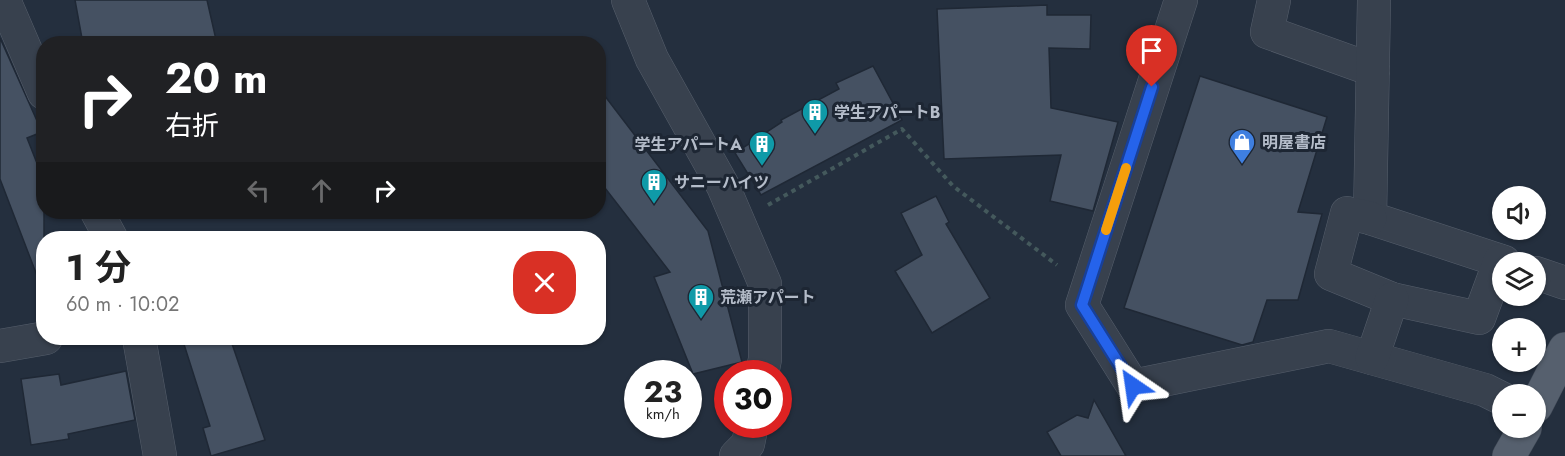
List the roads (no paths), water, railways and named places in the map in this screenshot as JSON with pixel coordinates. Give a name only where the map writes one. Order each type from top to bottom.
[{"type":"main road","points":[[1546,387],[1565,350]]},
{"type":"main road","points":[[1509,456],[1519,438]]},
{"type":"street","points":[[4,0],[36,74]]},
{"type":"street","points":[[628,0],[652,59],[723,186],[765,284],[765,360]]},
{"type":"street","points":[[1181,0],[1082,305],[1133,386],[1329,345],[1492,394]]},
{"type":"street","points":[[1274,0],[1267,32],[1373,70]]},
{"type":"street","points":[[1370,218],[1374,0]]},
{"type":"street","points":[[1492,259],[1370,218],[1347,213],[1331,274],[1392,298],[1479,318],[1492,286]]},
{"type":"street","points":[[1546,276],[1565,283]]},
{"type":"street","points":[[1372,358],[1392,298]]},
{"type":"street","points":[[0,346],[36,340]]},
{"type":"street","points":[[140,345],[160,456]]},
{"type":"street","points":[[736,456],[748,444],[749,438]]},
{"type":"place","name":"学生アパートB","points":[[815,135]]},
{"type":"place","name":"明屋書店","points":[[1242,165]]},
{"type":"place","name":"学生アパートA","points":[[762,167]]},
{"type":"place","name":"サニーハイツ","points":[[654,205]]},
{"type":"place","name":"荒瀬アパート","points":[[701,320]]}]
